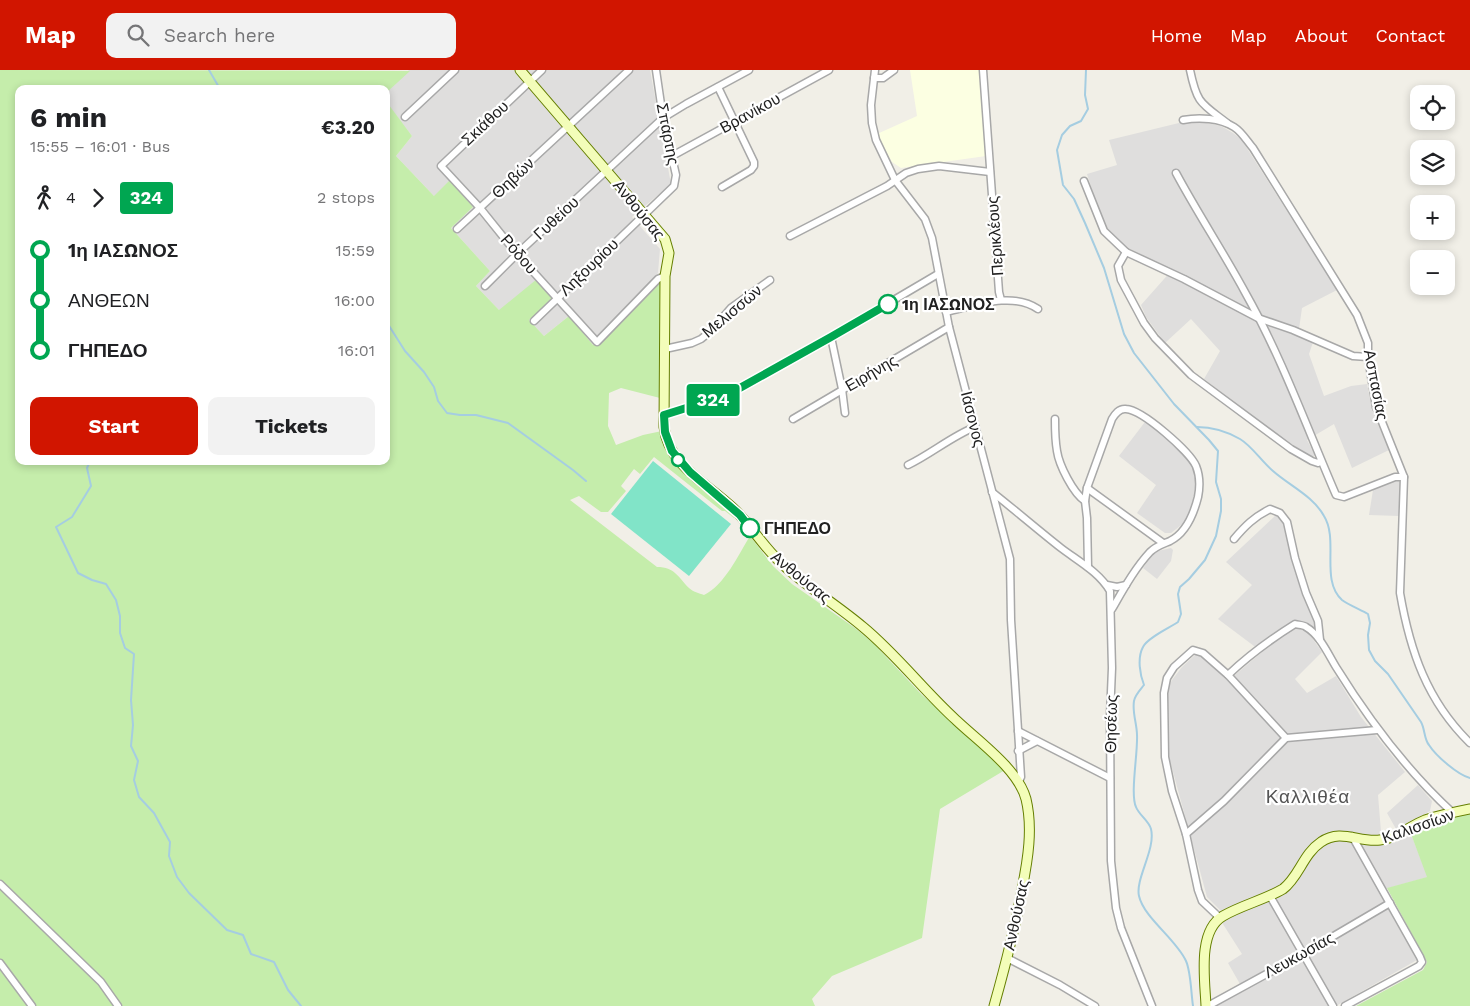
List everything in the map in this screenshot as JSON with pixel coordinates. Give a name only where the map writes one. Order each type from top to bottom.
[{"type":"street","points":[[405,117],[455,70]]},
{"type":"street","name":"Ανθούσας","points":[[520,70],[661,234],[668,246],[669,253],[665,276],[664,415],[666,438],[672,451],[698,479],[740,515],[767,549],[781,563],[873,636],[956,721],[992,753],[1022,790],[1027,806],[1029,847],[1018,909],[994,1006]]},
{"type":"street","name":"Σκιάθου","points":[[441,166],[542,70]]},
{"type":"street","name":"Θηβών","points":[[457,229],[629,70]]},
{"type":"street","name":"Σπάρτης","points":[[644,214],[674,186],[676,175],[663,118],[656,70]]},
{"type":"street","name":"Γυθείου","points":[[485,286],[663,118],[749,70]]},
{"type":"street","name":"Ιάσονος","points":[[875,70],[871,105],[872,123],[876,140],[895,180],[925,219],[932,238],[949,327],[1010,559],[1011,620],[1021,777],[1018,783]]},
{"type":"street","points":[[874,78],[883,78],[894,70]]},
{"type":"street","name":"Περικλέους","points":[[983,70],[1001,300]]},
{"type":"street","points":[[1190,70],[1195,91],[1201,103],[1228,124]]},
{"type":"street","name":"Βρανίκου","points":[[672,156],[824,71]]},
{"type":"street","points":[[718,88],[754,162],[754,166],[722,187]]},
{"type":"street","name":"Ασπασίας","points":[[1183,120],[1204,118],[1228,124],[1242,133],[1358,315],[1368,344],[1368,357],[1376,407],[1404,477],[1400,593],[1404,612],[1425,682],[1444,715],[1470,742]]},
{"type":"street","name":"Ρόδου","points":[[441,166],[597,342],[658,279],[665,276]]},
{"type":"street","points":[[790,236],[918,169],[939,166],[990,172]]},
{"type":"street","points":[[1176,173],[1258,318],[1293,393],[1336,495],[1344,498],[1396,477],[1404,477]]},
{"type":"street","points":[[1084,181],[1104,231],[1126,252],[1184,279],[1258,318],[1293,330],[1353,356],[1368,357]]},
{"type":"street","name":"Ληξουρίου","points":[[534,321],[644,214]]},
{"type":"street","points":[[1126,252],[1118,266],[1121,280],[1144,323],[1170,354],[1191,375],[1291,448],[1312,461],[1318,463],[1321,461]]},
{"type":"street","points":[[664,415],[721,397],[831,337],[938,274]]},
{"type":"street","name":"Μελισσών","points":[[665,349],[701,339],[711,331],[731,308],[770,280]]},
{"type":"street","points":[[946,312],[1001,300],[1030,303],[1038,309]]},
{"type":"street","name":"Ειρήνης","points":[[793,419],[949,327]]},
{"type":"street","points":[[831,337],[846,413]]},
{"type":"street","points":[[1088,567],[1085,501],[1087,488],[1105,436],[1115,414],[1123,409],[1127,409],[1151,421],[1193,460],[1199,475],[1198,495],[1196,505],[1185,528],[1170,541],[1152,550],[1126,585],[1112,609]]},
{"type":"street","points":[[1055,419],[1055,441],[1060,462],[1073,488],[1080,498],[1085,501]]},
{"type":"street","points":[[908,466],[965,431],[975,427]]},
{"type":"street","points":[[1087,488],[1163,543]]},
{"type":"street","points":[[992,491],[1062,549],[1088,567],[1107,585],[1117,587],[1126,585]]},
{"type":"street","points":[[1234,539],[1257,516],[1270,509],[1280,513],[1286,522],[1306,593],[1318,621],[1320,640]]},
{"type":"street","name":"Θησέως","points":[[1107,585],[1110,591],[1112,609],[1111,861],[1116,908],[1132,958],[1152,1006]]},
{"type":"street","points":[[1228,675],[1252,653],[1295,624],[1306,626],[1320,640],[1377,730],[1422,783],[1453,813]]},
{"type":"street","points":[[1207,1006],[1206,946],[1210,929],[1220,918],[1202,901],[1200,896],[1186,834],[1172,791],[1165,757],[1164,693],[1167,678],[1180,661],[1193,650],[1203,653],[1228,675],[1286,738]]},
{"type":"street","points":[[1186,834],[1224,801],[1286,738],[1377,730]]},
{"type":"street","points":[[1018,731],[1110,778]]},
{"type":"street","points":[[1018,750],[1037,741]]},
{"type":"street","name":"Καλισσίων","points":[[1220,918],[1280,891],[1290,883],[1312,850],[1320,843],[1335,836],[1352,836],[1372,840],[1383,839],[1425,820],[1470,809]]},
{"type":"street","points":[[1345,1006],[1419,966],[1422,962],[1352,836]]},
{"type":"street","points":[[0,884],[101,982],[118,1006]]},
{"type":"street","points":[[1270,896],[1333,1006]]},
{"type":"street","name":"Λευκωσίας","points":[[1207,1006],[1303,954],[1390,903]]},
{"type":"street","points":[[1007,958],[1060,985],[1095,1006]]},
{"type":"street","points":[[0,963],[32,1006]]},
{"type":"shaded area","points":[[409,70],[650,70],[671,184],[632,217],[660,249],[658,273],[593,345],[569,316],[544,336],[529,320],[499,310],[476,286],[490,271],[451,228],[473,207],[434,196],[396,156],[412,136],[390,107],[390,89]]},
{"type":"shaded area","points":[[910,70],[981,70],[986,156],[901,168],[892,162],[877,134],[917,116]]},
{"type":"shaded area","points":[[1183,122],[1202,122],[1221,126],[1241,139],[1337,290],[1302,308],[1298,336],[1313,342],[1309,354],[1324,396],[1351,386],[1367,384],[1373,413],[1389,450],[1352,468],[1334,424],[1307,440],[1315,455],[1312,457],[1282,438],[1204,379],[1220,351],[1191,319],[1165,343],[1146,317],[1141,305],[1172,270],[1124,246],[1108,232],[1103,224],[1087,174],[1117,165],[1109,140]]},
{"type":"shaded area","points":[[1148,418],[1193,460],[1199,483],[1189,519],[1171,533],[1165,533],[1137,513],[1156,485],[1119,456]]},
{"type":"shaded area","points":[[1400,480],[1399,516],[1369,515],[1373,490]]},
{"type":"shaded area","points":[[1276,515],[1284,520],[1303,597],[1315,620],[1315,631],[1310,635],[1322,652],[1295,679],[1307,693],[1336,676],[1361,717],[1405,772],[1378,795],[1382,844],[1400,836],[1387,813],[1418,785],[1432,801],[1430,811],[1407,824],[1428,877],[1378,891],[1417,960],[1336,1006],[1216,1006],[1244,991],[1228,963],[1242,954],[1221,921],[1227,917],[1207,897],[1169,757],[1166,692],[1182,667],[1196,654],[1207,660],[1228,681],[1262,652],[1218,619],[1252,585],[1226,562]]},
{"type":"shaded area","points":[[1171,548],[1173,550],[1171,561],[1157,579],[1143,568],[1154,552]]},
{"type":"green space","points":[[0,70],[410,71],[390,89],[390,85],[15,85],[15,465],[390,465],[390,106],[412,136],[396,156],[434,196],[450,180],[473,207],[451,228],[490,271],[476,286],[499,310],[537,279],[553,300],[529,320],[544,336],[569,316],[593,345],[599,344],[662,280],[660,398],[621,388],[609,393],[608,426],[616,445],[643,435],[662,431],[666,447],[736,516],[734,518],[725,511],[722,511],[654,457],[640,474],[634,469],[621,486],[626,491],[608,512],[601,512],[579,496],[570,500],[657,567],[663,567],[672,571],[691,589],[704,595],[718,585],[750,536],[773,566],[792,584],[855,628],[874,644],[922,695],[1005,770],[940,809],[922,938],[832,976],[812,999],[815,1006],[0,1006]]},
{"type":"green space","points":[[653,461],[731,524],[689,576],[611,514]]},
{"type":"green space","points":[[1470,814],[1470,1006],[1356,1006],[1423,970],[1427,962],[1387,888],[1427,877],[1411,834],[1455,817]]},
{"type":"waterway","points":[[209,70],[218,85]]},
{"type":"waterway","points":[[1086,70],[1085,95],[1088,109],[1081,121],[1070,126],[1062,135],[1057,150],[1063,185],[1074,199],[1085,223],[1104,268],[1124,334],[1134,353],[1174,404],[1218,451],[1216,482],[1221,499],[1221,511],[1216,536],[1205,560],[1180,587],[1178,594],[1181,614],[1178,622],[1153,637],[1145,644],[1141,651],[1140,666],[1144,685],[1134,701],[1137,735],[1134,801],[1137,810],[1150,826],[1152,837],[1140,881],[1139,896],[1147,912],[1186,961],[1193,1006]]},
{"type":"waterway","points":[[390,327],[405,351],[424,372],[434,387],[438,401],[447,413],[476,415],[508,423],[586,481]]},
{"type":"waterway","points":[[1197,427],[1220,430],[1240,439],[1273,471],[1308,497],[1319,509],[1328,526],[1332,582],[1336,592],[1344,602],[1368,614],[1370,623],[1368,635],[1369,650],[1375,661],[1388,674],[1421,722],[1429,745],[1448,764],[1470,778]]},
{"type":"waterway","points":[[88,465],[87,468],[91,486],[72,517],[56,527],[78,573],[106,584],[116,600],[120,616],[120,633],[125,648],[134,654],[131,746],[138,761],[134,780],[139,797],[154,813],[170,842],[169,856],[177,877],[189,893],[227,930],[243,935],[251,954],[274,962],[288,990],[301,1006]]},
{"type":"bus line","name":"324","points":[[750,528],[740,515],[690,472],[678,459],[668,445],[664,415],[721,397],[738,389],[888,304]]},
{"type":"place","name":"1η ΙΑΣΩΝΟΣ","points":[[888,304]]},
{"type":"place","name":"ΓΗΠΕΔΟ","points":[[750,528]]},
{"type":"district","name":"Καλλιθέα","points":[[1308,796]]}]
